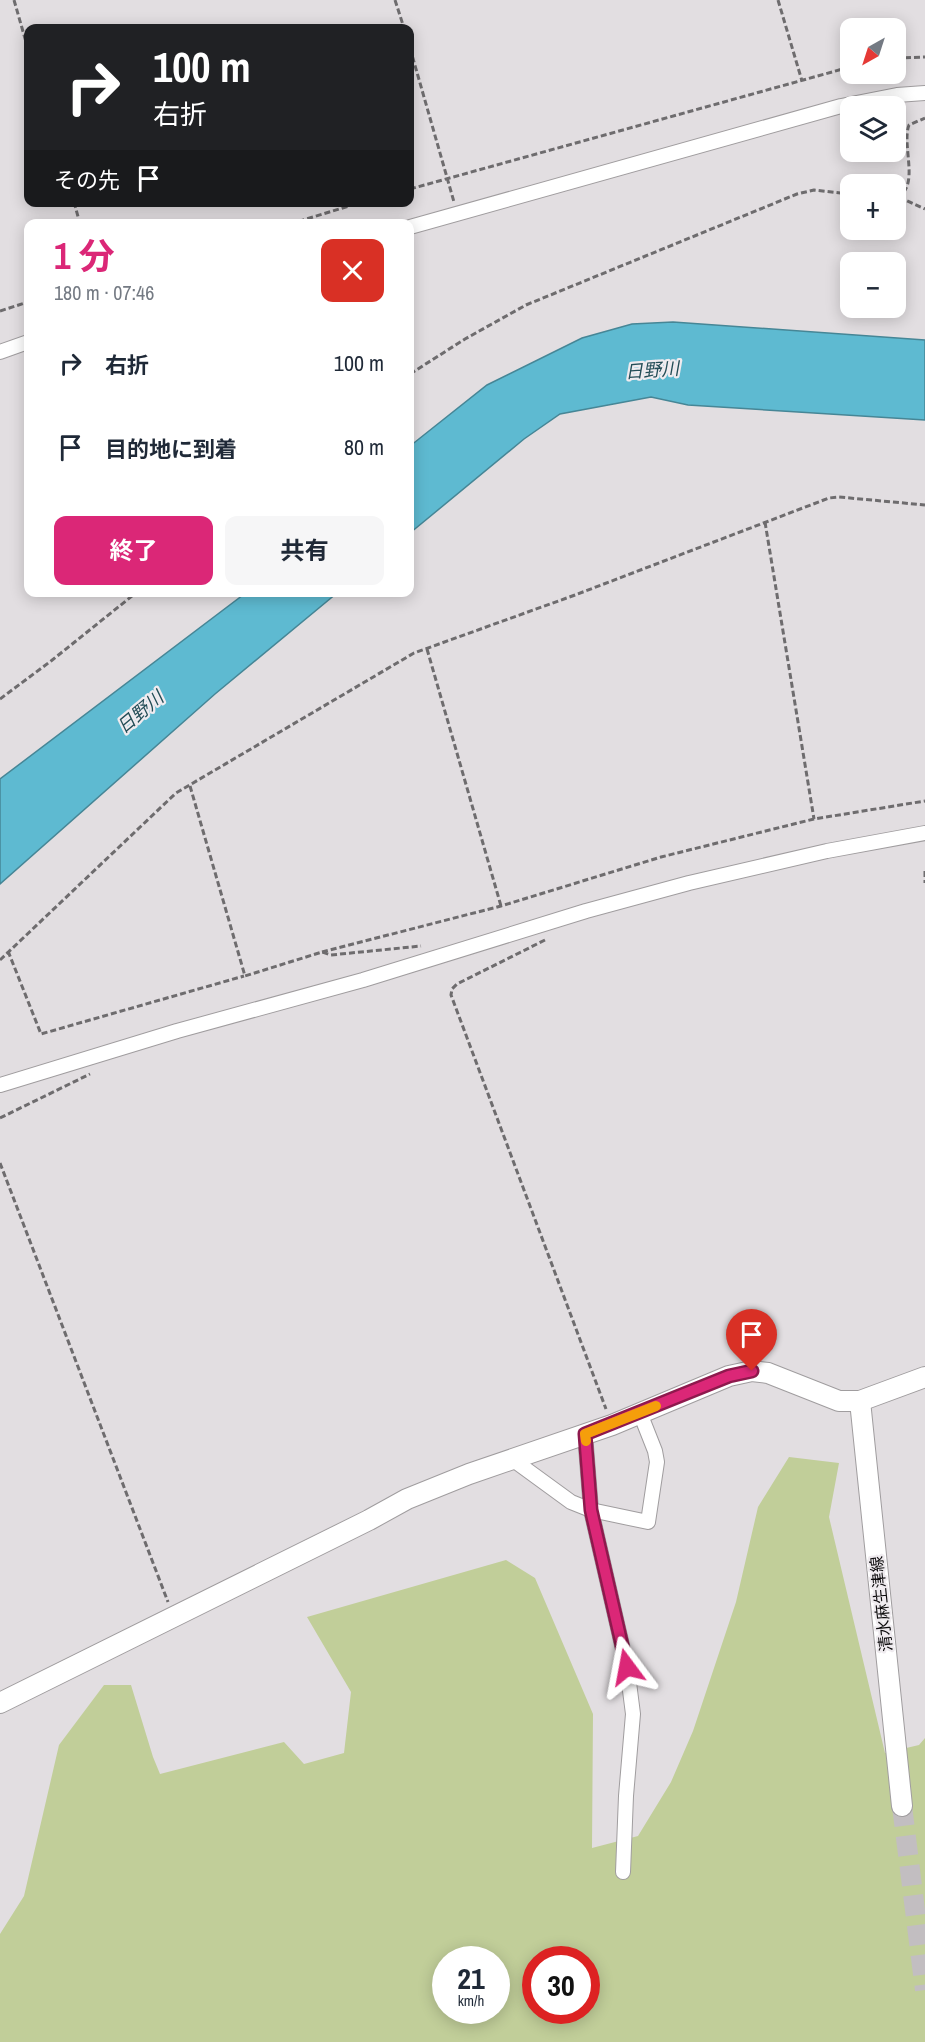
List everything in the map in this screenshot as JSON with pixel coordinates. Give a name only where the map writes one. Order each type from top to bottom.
[{"type":"street","points":[[414,226],[841,106],[925,93]]},
{"type":"street","points":[[0,352],[24,343]]},
{"type":"street","points":[[0,1085],[177,1031],[363,980],[586,911],[689,883],[827,850],[925,833]]},
{"type":"street","points":[[0,1703],[407,1499],[612,1425],[729,1376],[752,1371],[768,1373],[839,1401],[860,1401],[925,1377]]},
{"type":"street","name":"清水麻生津線","points":[[860,1401],[902,1806]]},
{"type":"street","points":[[512,1460],[571,1502],[591,1510],[648,1522],[657,1462],[640,1413]]},
{"type":"street","points":[[585,1434],[591,1510],[627,1667],[633,1714],[626,1796],[623,1872]]},
{"type":"path","points":[[14,0],[24,35]]},
{"type":"path","points":[[395,0],[403,24]]},
{"type":"path","points":[[778,0],[802,81]]},
{"type":"path","points":[[906,58],[925,57]]},
{"type":"path","points":[[414,62],[448,178],[456,214]]},
{"type":"path","points":[[414,188],[840,70]]},
{"type":"path","points":[[906,190],[909,180],[906,132],[909,125],[925,118]]},
{"type":"path","points":[[414,371],[465,339],[526,305],[797,194],[814,190],[840,193]]},
{"type":"path","points":[[906,201],[925,209]]},
{"type":"path","points":[[306,219],[346,207]]},
{"type":"path","points":[[0,311],[24,303]]},
{"type":"path","points":[[0,960],[176,793],[414,653],[575,595],[829,498],[925,505]]},
{"type":"path","points":[[765,522],[814,819]]},
{"type":"path","points":[[0,699],[131,597]]},
{"type":"path","points":[[427,648],[501,906]]},
{"type":"path","points":[[190,786],[245,976]]},
{"type":"path","points":[[8,951],[40,1034],[322,952],[501,906],[660,857],[814,819],[925,801]]},
{"type":"path","points":[[925,871],[925,883]]},
{"type":"path","points":[[546,939],[458,984],[452,989],[451,996],[612,1425]]},
{"type":"path","points":[[322,952],[332,955],[429,945]]},
{"type":"path","points":[[0,1118],[94,1072]]},
{"type":"path","points":[[0,1163],[174,1617]]},
{"type":"green space","points":[[789,1457],[839,1463],[829,1517],[885,1753],[919,1745],[925,1738],[925,2042],[0,2042],[0,1934],[24,1896],[59,1745],[104,1685],[131,1685],[160,1774],[284,1742],[304,1764],[344,1753],[351,1692],[307,1617],[506,1560],[535,1578],[593,1714],[592,1848],[638,1836],[671,1782],[693,1731],[736,1602],[758,1507]]},
{"type":"water","name":"日野川","points":[[673,322],[925,340],[925,420],[688,405],[651,397],[560,414],[524,439],[414,530],[414,443],[487,385],[582,338],[632,324]]},
{"type":"water","name":"日野川","points":[[240,597],[332,597],[215,694],[0,884],[0,779]]},
{"type":"tunnel","points":[[902,1806],[925,1990]]},
{"type":"slow traffic","points":[[586,1441],[585,1434],[656,1406]]},
{"type":"route","points":[[627,1667],[591,1510],[585,1434],[729,1376],[752,1371]]}]
